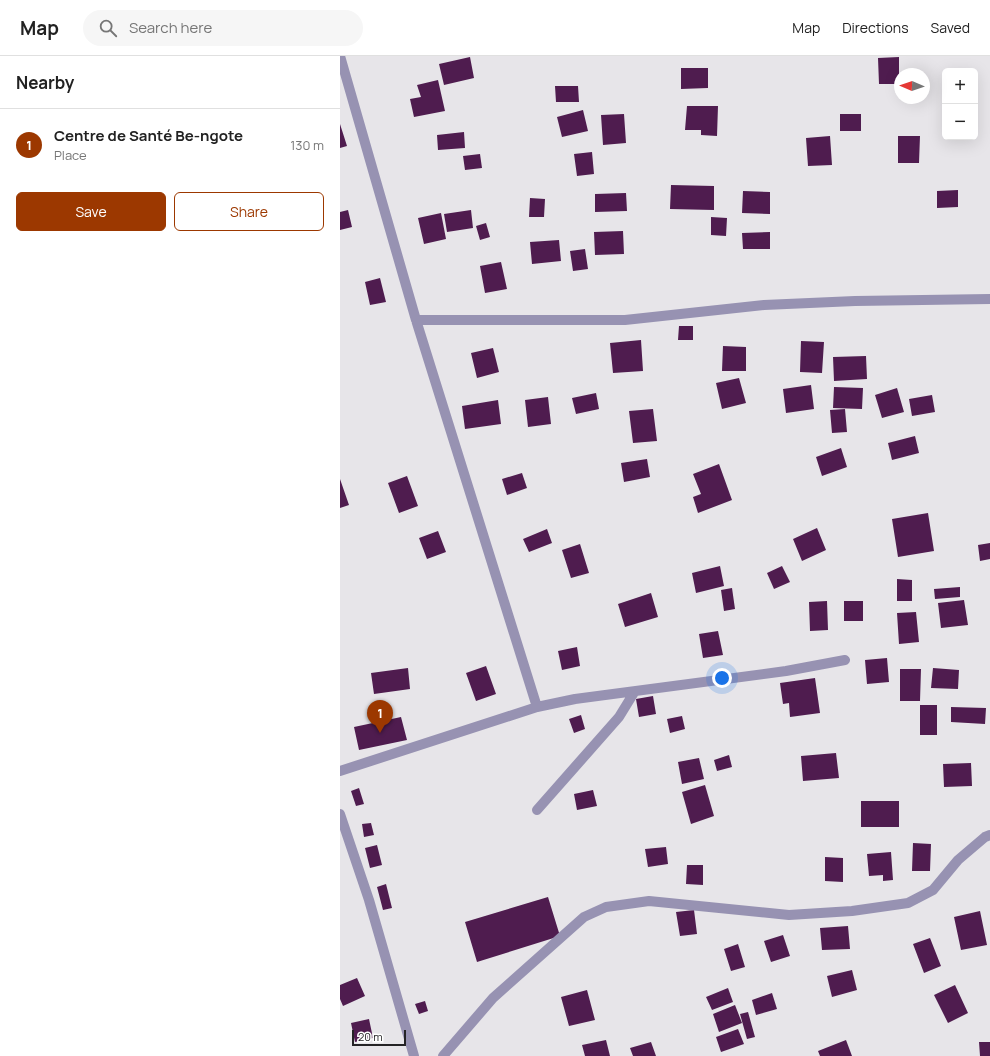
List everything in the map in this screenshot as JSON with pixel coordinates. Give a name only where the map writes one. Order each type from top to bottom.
[{"type":"street","points":[[340,56],[416,320],[537,707]]},
{"type":"street","points":[[416,320],[625,320],[764,305],[854,301],[990,299]]},
{"type":"street","points":[[340,771],[537,707],[575,699],[786,671],[845,660]]},
{"type":"street","points":[[537,810],[619,717],[635,691]]},
{"type":"street","points":[[340,814],[369,900],[414,1056]]},
{"type":"street","points":[[443,1056],[493,998],[584,916],[606,907],[649,900],[790,915],[852,912],[908,903],[933,890],[958,860],[985,837],[990,835]]},
{"type":"building","points":[[470,57],[474,78],[444,85],[439,64]]},
{"type":"building","points":[[899,57],[899,68],[894,68],[894,84],[879,84],[878,58]]},
{"type":"building","points":[[681,68],[708,68],[708,88],[681,89]]},
{"type":"building","points":[[438,80],[445,111],[414,117],[410,99],[421,97],[417,85]]},
{"type":"building","points":[[555,86],[578,86],[579,102],[556,102]]},
{"type":"building","points":[[687,106],[718,106],[717,136],[701,135],[701,130],[685,130]]},
{"type":"building","points":[[583,110],[588,131],[562,137],[557,117]]},
{"type":"building","points":[[624,114],[626,143],[603,145],[601,115]]},
{"type":"building","points":[[840,114],[861,114],[861,131],[840,131]]},
{"type":"building","points":[[340,124],[347,146],[340,148]]},
{"type":"building","points":[[464,132],[465,148],[438,150],[437,135]]},
{"type":"building","points":[[830,136],[832,165],[808,166],[806,138]]},
{"type":"building","points":[[898,136],[920,136],[919,163],[898,163]]},
{"type":"building","points":[[592,152],[594,174],[577,176],[574,154]]},
{"type":"building","points":[[480,154],[482,168],[465,170],[463,156]]},
{"type":"building","points":[[671,185],[714,186],[714,210],[670,209]]},
{"type":"building","points":[[958,190],[958,207],[937,208],[937,191]]},
{"type":"building","points":[[743,191],[770,192],[770,214],[742,213]]},
{"type":"building","points":[[626,193],[627,211],[595,212],[595,194]]},
{"type":"building","points":[[530,198],[545,199],[544,217],[529,217]]},
{"type":"building","points":[[348,210],[352,227],[340,230],[340,212]]},
{"type":"building","points":[[471,210],[473,228],[447,232],[444,214]]},
{"type":"building","points":[[441,213],[446,239],[424,244],[418,218]]},
{"type":"building","points":[[711,217],[727,218],[726,236],[711,235]]},
{"type":"building","points":[[486,223],[490,237],[480,240],[476,226]]},
{"type":"building","points":[[623,231],[624,254],[595,255],[594,232]]},
{"type":"building","points":[[770,232],[770,249],[743,249],[742,233]]},
{"type":"building","points":[[559,240],[561,261],[532,264],[530,242]]},
{"type":"building","points":[[585,249],[588,269],[573,271],[570,251]]},
{"type":"building","points":[[501,262],[507,289],[485,293],[480,266]]},
{"type":"building","points":[[380,278],[386,302],[370,305],[365,282]]},
{"type":"building","points":[[679,326],[693,326],[693,340],[678,340]]},
{"type":"building","points":[[641,340],[643,371],[613,373],[610,343]]},
{"type":"building","points":[[801,341],[824,342],[822,373],[800,372]]},
{"type":"building","points":[[723,346],[746,347],[746,371],[722,371]]},
{"type":"building","points":[[493,348],[499,372],[477,378],[471,353]]},
{"type":"building","points":[[866,356],[867,379],[834,381],[833,357]]},
{"type":"building","points":[[739,378],[746,403],[722,409],[716,383]]},
{"type":"building","points":[[811,385],[814,409],[786,413],[783,389]]},
{"type":"building","points":[[834,387],[863,388],[862,409],[833,408]]},
{"type":"building","points":[[897,388],[904,412],[882,418],[875,395]]},
{"type":"building","points":[[596,393],[599,409],[576,414],[572,398]]},
{"type":"building","points":[[932,395],[935,412],[912,416],[909,399]]},
{"type":"building","points":[[548,397],[551,424],[528,427],[525,400]]},
{"type":"building","points":[[498,400],[501,424],[465,429],[462,406]]},
{"type":"building","points":[[653,409],[657,441],[633,443],[629,411]]},
{"type":"building","points":[[845,409],[847,432],[832,433],[830,410]]},
{"type":"building","points":[[915,436],[919,453],[892,460],[888,443]]},
{"type":"building","points":[[841,448],[847,467],[822,476],[816,457]]},
{"type":"building","points":[[647,459],[650,477],[624,482],[621,463]]},
{"type":"building","points":[[719,464],[732,500],[698,513],[693,497],[701,494],[693,474]]},
{"type":"building","points":[[522,473],[527,488],[507,495],[502,479]]},
{"type":"building","points":[[407,476],[418,506],[399,513],[388,483]]},
{"type":"building","points":[[340,479],[349,505],[340,508]]},
{"type":"building","points":[[928,513],[934,551],[898,557],[892,519]]},
{"type":"building","points":[[817,528],[826,550],[802,561],[793,539]]},
{"type":"building","points":[[547,529],[552,543],[529,552],[523,539]]},
{"type":"building","points":[[438,531],[446,552],[427,559],[419,538]]},
{"type":"building","points":[[990,543],[990,559],[980,561],[978,545]]},
{"type":"building","points":[[580,544],[589,573],[571,578],[562,550]]},
{"type":"building","points":[[720,566],[724,586],[696,593],[692,573]]},
{"type":"building","points":[[782,566],[790,582],[774,589],[767,573]]},
{"type":"building","points":[[897,579],[912,580],[912,601],[897,601]]},
{"type":"building","points":[[960,587],[960,597],[935,599],[934,589]]},
{"type":"building","points":[[732,588],[735,609],[724,611],[721,590]]},
{"type":"building","points":[[651,593],[658,617],[625,627],[618,604]]},
{"type":"building","points":[[964,600],[968,625],[941,628],[938,603]]},
{"type":"building","points":[[827,601],[828,630],[810,631],[809,602]]},
{"type":"building","points":[[844,601],[863,601],[863,621],[844,621]]},
{"type":"building","points":[[916,612],[919,642],[899,644],[897,613]]},
{"type":"building","points":[[718,631],[723,655],[703,658],[699,634]]},
{"type":"building","points":[[577,647],[580,666],[562,670],[558,651]]},
{"type":"building","points":[[887,658],[889,682],[867,684],[865,660]]},
{"type":"building","points":[[486,666],[496,694],[476,701],[466,673]]},
{"type":"building","points":[[408,668],[410,689],[374,694],[371,673]]},
{"type":"building","points":[[933,668],[959,670],[958,689],[931,688]]},
{"type":"building","points":[[900,669],[921,669],[920,701],[900,701]]},
{"type":"building","points":[[815,678],[820,713],[790,717],[789,703],[783,704],[780,683]]},
{"type":"building","points":[[653,696],[656,714],[639,717],[636,699]]},
{"type":"building","points":[[920,705],[937,705],[937,735],[920,735]]},
{"type":"building","points":[[951,707],[986,708],[985,724],[951,722]]},
{"type":"building","points":[[581,715],[585,729],[574,733],[569,719]]},
{"type":"building","points":[[682,716],[685,729],[670,733],[667,719]]},
{"type":"building","points":[[401,717],[407,740],[359,750],[354,727]]},
{"type":"building","points":[[836,753],[839,778],[803,781],[801,756]]},
{"type":"building","points":[[729,755],[732,767],[717,771],[714,760]]},
{"type":"building","points":[[699,758],[704,779],[682,784],[678,762]]},
{"type":"building","points":[[971,763],[972,786],[944,787],[943,764]]},
{"type":"building","points":[[705,785],[714,816],[691,824],[682,792]]},
{"type":"building","points":[[359,788],[364,804],[356,806],[351,791]]},
{"type":"building","points":[[593,790],[597,806],[577,810],[574,794]]},
{"type":"building","points":[[861,801],[899,801],[899,827],[861,827]]},
{"type":"building","points":[[371,823],[374,835],[364,837],[362,824]]},
{"type":"building","points":[[913,843],[931,844],[930,871],[912,871]]},
{"type":"building","points":[[377,845],[382,865],[370,868],[365,848]]},
{"type":"building","points":[[666,847],[668,864],[648,867],[645,849]]},
{"type":"building","points":[[891,852],[893,880],[883,881],[883,875],[869,876],[867,854]]},
{"type":"building","points":[[825,857],[843,858],[843,882],[825,881]]},
{"type":"building","points":[[687,865],[703,865],[703,885],[686,884]]},
{"type":"building","points":[[386,884],[392,908],[383,910],[377,887]]},
{"type":"building","points":[[548,897],[560,936],[477,962],[465,922]]},
{"type":"building","points":[[694,910],[697,934],[680,936],[676,912]]},
{"type":"building","points":[[980,911],[987,945],[961,950],[954,917]]},
{"type":"building","points":[[848,926],[850,949],[822,950],[820,928]]},
{"type":"building","points":[[783,935],[790,956],[771,962],[764,941]]},
{"type":"building","points":[[930,938],[941,966],[924,973],[913,944]]},
{"type":"building","points":[[738,944],[745,967],[731,971],[724,949]]},
{"type":"building","points":[[852,970],[857,990],[832,997],[827,976]]},
{"type":"building","points":[[357,978],[365,996],[343,1006],[340,999],[340,985]]},
{"type":"building","points":[[955,985],[968,1013],[948,1023],[934,995]]},
{"type":"building","points":[[728,988],[733,1002],[712,1010],[706,997]]},
{"type":"building","points":[[587,990],[595,1020],[569,1026],[561,997]]},
{"type":"building","points":[[772,993],[777,1009],[756,1015],[752,1000]]},
{"type":"building","points":[[425,1001],[428,1011],[419,1014],[415,1004]]},
{"type":"building","points":[[735,1005],[742,1023],[719,1032],[713,1014]]},
{"type":"building","points":[[748,1012],[755,1037],[747,1039],[740,1014]]},
{"type":"building","points":[[369,1019],[373,1038],[355,1042],[351,1023]]},
{"type":"building","points":[[738,1029],[744,1044],[721,1052],[716,1037]]},
{"type":"building","points":[[606,1040],[610,1056],[585,1056],[582,1045]]},
{"type":"building","points":[[846,1040],[852,1056],[820,1056],[818,1051]]},
{"type":"building","points":[[651,1042],[656,1056],[633,1056],[630,1048]]},
{"type":"building","points":[[979,1042],[990,1042],[990,1056],[980,1056]]},
{"type":"place","name":"Centre de Santé Be-ngote","points":[[380,733]]}]
